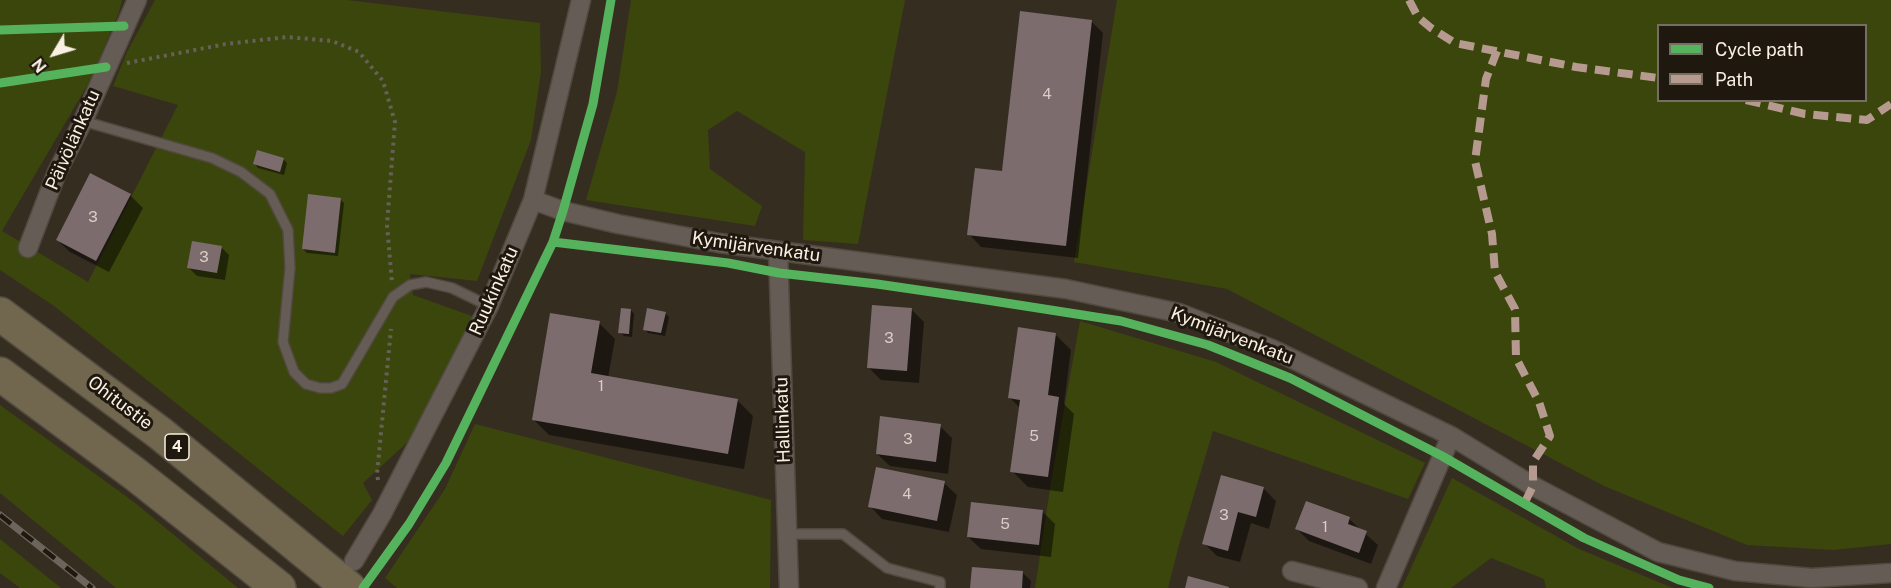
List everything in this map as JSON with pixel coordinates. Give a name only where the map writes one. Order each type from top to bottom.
[{"type":"highway","name":"Ohitustie","points":[[0,314],[352,575]]},
{"type":"highway","points":[[0,374],[135,474],[279,588]]},
{"type":"street","name":"Päivölänkatu","points":[[28,248],[57,172],[83,121],[137,0]]},
{"type":"street","name":"Ruukinkatu","points":[[352,575],[489,306],[533,200],[581,0]]},
{"type":"street","name":"Kymijärvenkatu","points":[[533,200],[563,211],[618,224],[719,243],[1066,289],[1179,313],[1272,349],[1452,436],[1533,486],[1658,552],[1735,571],[1812,578],[1891,573]]},
{"type":"street","name":"Hallinkatu","points":[[778,251],[789,588]]},
{"type":"street","points":[[1386,588],[1452,436]]},
{"type":"street","points":[[1292,571],[1358,588]]},
{"type":"lane","points":[[83,121],[212,158],[241,172],[270,194],[288,230],[290,268],[283,342],[294,372],[306,384],[320,388],[331,388],[342,384],[393,297],[410,285],[426,282],[452,288],[489,306]]},
{"type":"lane","points":[[787,534],[843,534],[887,568],[940,582],[940,588]]},
{"type":"path","points":[[106,67],[226,44],[287,37],[332,41],[359,52],[383,81],[394,122],[387,225],[393,297],[390,354],[377,474],[382,514]]},
{"type":"green space","points":[[0,0],[122,0],[91,79],[2,231],[88,282],[178,105],[113,86],[127,52],[155,0],[347,0],[540,23],[541,72],[531,140],[477,281],[410,274],[413,295],[472,316],[412,438],[363,483],[372,500],[343,536],[54,306],[0,270]]},
{"type":"green space","points":[[631,0],[905,0],[858,244],[803,240],[805,152],[737,111],[708,130],[710,169],[762,206],[755,226],[586,200],[617,92]]},
{"type":"green space","points":[[1117,0],[1891,0],[1891,544],[1833,550],[1747,545],[1604,486],[1227,289],[1074,262]]},
{"type":"green space","points":[[1080,321],[1216,362],[1425,463],[1408,499],[1213,431],[1168,588],[1035,588],[1052,476]]},
{"type":"green space","points":[[0,405],[134,502],[238,588],[116,588],[0,493]]},
{"type":"green space","points":[[475,424],[771,500],[770,588],[397,588],[385,578],[445,489]]},
{"type":"green space","points":[[1452,478],[1579,549],[1673,588],[1546,588],[1544,579],[1491,558],[1451,588],[1402,588]]},
{"type":"green space","points":[[0,539],[61,588],[20,588],[0,573]]},
{"type":"building","points":[[1020,11],[1092,20],[1066,246],[967,235],[975,168],[1002,171]]},
{"type":"building","points":[[257,150],[284,158],[280,172],[253,164]]},
{"type":"building","points":[[90,173],[131,194],[96,261],[56,240]]},
{"type":"building","points":[[308,194],[341,198],[335,253],[302,249]]},
{"type":"building","points":[[192,241],[222,246],[217,273],[187,268]]},
{"type":"building","points":[[872,305],[912,308],[907,371],[867,368]]},
{"type":"building","points":[[621,308],[631,309],[629,334],[618,333]]},
{"type":"building","points":[[647,308],[666,312],[661,333],[643,330]]},
{"type":"building","points":[[550,313],[600,321],[591,373],[738,399],[728,454],[532,420]]},
{"type":"building","points":[[1018,327],[1056,333],[1048,395],[1059,397],[1048,477],[1010,472],[1020,400],[1008,398]]},
{"type":"building","points":[[880,416],[941,424],[936,462],[876,454]]},
{"type":"building","points":[[876,467],[945,481],[937,521],[868,507]]},
{"type":"building","points":[[1221,475],[1264,487],[1256,517],[1238,512],[1228,551],[1202,544]]},
{"type":"building","points":[[1306,501],[1350,517],[1348,524],[1367,531],[1359,553],[1295,529]]},
{"type":"building","points":[[971,502],[1043,510],[1039,545],[967,537]]},
{"type":"building","points":[[972,567],[1023,571],[1022,588],[970,588]]},
{"type":"building","points":[[1188,576],[1229,587],[1229,588],[1185,588]]},
{"type":"railway","points":[[0,515],[92,588]]},
{"type":"marked path","points":[[1409,0],[1418,17],[1455,43],[1576,67],[1657,78]]},
{"type":"marked path","points":[[1497,51],[1486,79],[1475,161],[1492,234],[1495,272],[1515,309],[1516,358],[1539,402],[1550,436],[1533,462],[1533,486],[1524,504]]},
{"type":"marked path","points":[[1754,102],[1805,114],[1867,120],[1891,104]]},
{"type":"cycle path","points":[[611,0],[593,104],[553,242],[728,263],[779,273],[877,284],[1121,321],[1208,345],[1290,378],[1442,456],[1584,538],[1679,580],[1709,588]]},
{"type":"cycle path","points":[[0,30],[124,26]]},
{"type":"cycle path","points":[[0,83],[106,67]]},
{"type":"cycle path","points":[[363,588],[409,524],[446,463],[553,242]]}]
